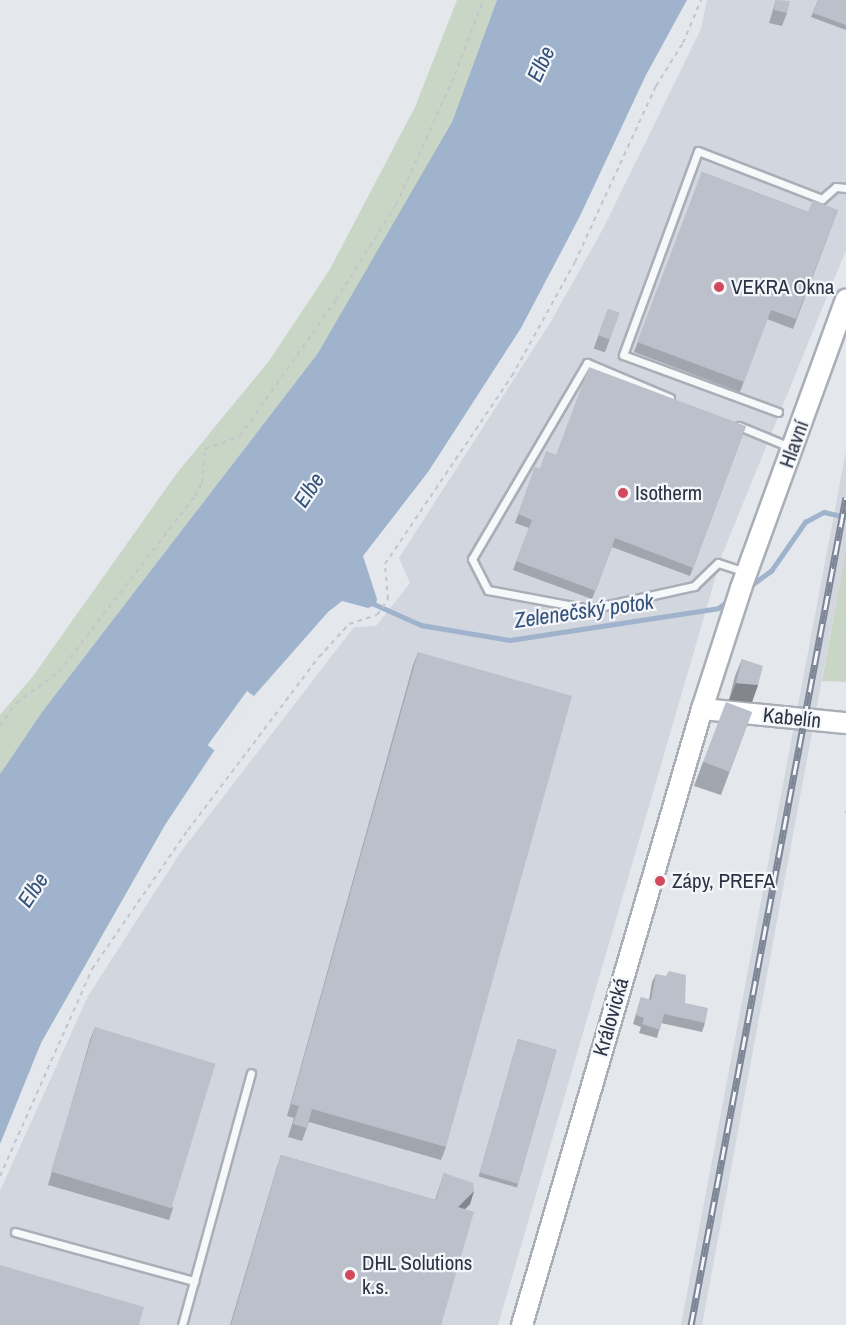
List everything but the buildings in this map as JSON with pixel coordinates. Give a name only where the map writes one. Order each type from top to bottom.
[{"type":"main road","name":"Hlavní","points":[[729,625],[846,300]]},
{"type":"main road","name":"Královická","points":[[522,1325],[702,709],[729,625]]},
{"type":"main road","name":"Kabelín","points":[[702,709],[846,723]]},
{"type":"lane","points":[[778,412],[623,355],[698,151],[822,199],[837,187],[846,188]]},
{"type":"lane","points":[[675,400],[587,363],[472,559],[488,591],[590,609],[694,585],[717,563],[744,580]]},
{"type":"lane","points":[[730,423],[792,448]]},
{"type":"lane","points":[[182,1325],[251,1073]]},
{"type":"lane","points":[[15,1232],[194,1281]]},
{"type":"path","points":[[0,726],[16,703],[58,672],[195,496],[202,483],[205,449],[240,436],[336,300],[396,205],[455,75],[483,0]]},
{"type":"path","points":[[0,1176],[93,969],[189,830],[319,657],[349,624],[367,621],[377,615],[388,599],[385,564],[512,376],[575,262],[656,86],[696,18],[700,0]]},
{"type":"shaded area","points":[[707,0],[846,0],[846,250],[722,555],[498,1325],[0,1325],[0,1191],[88,996],[180,853],[354,627],[376,626],[410,583],[399,558],[550,323],[603,229],[701,29]]},
{"type":"shaded area","points":[[846,451],[846,549],[702,1325],[681,1325]]},
{"type":"green space","points":[[457,0],[497,0],[452,122],[379,251],[318,353],[42,712],[0,774],[0,715],[33,676],[177,473],[269,361],[330,269],[415,107]]},
{"type":"green space","points":[[846,549],[846,682],[822,681]]},
{"type":"water","name":"Elbe","points":[[497,0],[687,0],[646,75],[580,216],[521,328],[428,472],[363,556],[377,599],[376,605],[368,608],[342,601],[328,612],[254,696],[214,751],[165,825],[41,1043],[0,1144],[0,774],[42,712],[318,353],[452,122]]},
{"type":"pier","points":[[247,691],[254,696],[215,750],[208,745]]},
{"type":"waterway","name":"Zelenečský potok","points":[[750,586],[771,571],[805,522],[824,512],[846,517]]},
{"type":"waterway","name":"Zelenečský potok","points":[[372,603],[421,625],[510,640],[718,608],[731,599]]},
{"type":"railway","points":[[691,1325],[846,497]]},
{"type":"place","name":"VEKRA Okna","points":[[719,287]]},
{"type":"place","name":"Isotherm","points":[[623,493]]},
{"type":"place","name":"Zápy, PREFA","points":[[660,881]]},
{"type":"place","name":"DHL Solutions k.s.","points":[[350,1275]]}]
